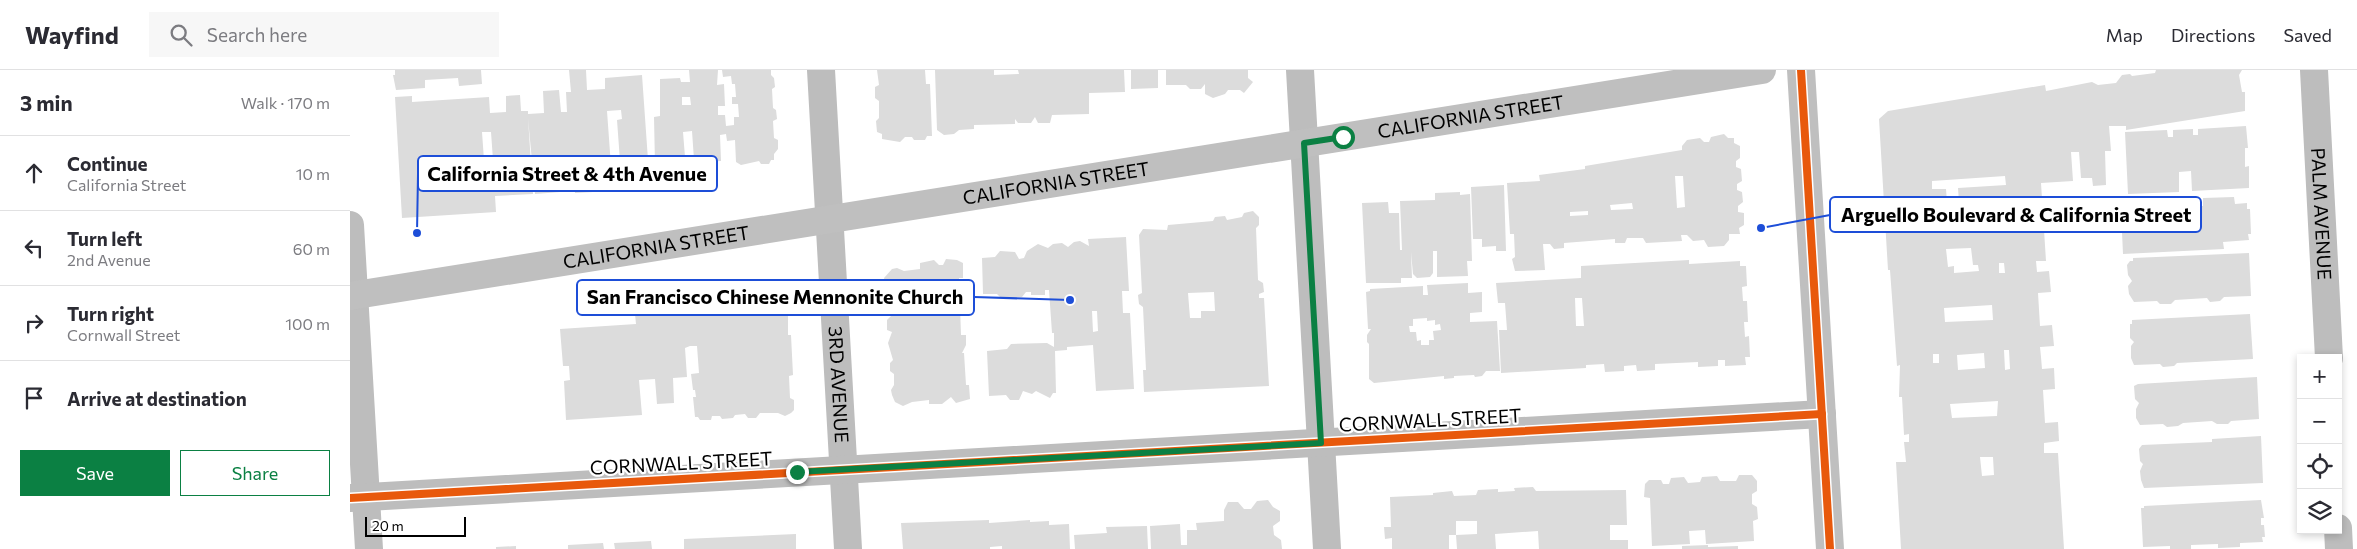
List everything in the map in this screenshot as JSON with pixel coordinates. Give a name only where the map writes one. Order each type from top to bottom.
[{"type":"main road","name":"CALIFORNIA STREET","points":[[352,296],[1762,70]]},
{"type":"main road","points":[[1802,70],[1830,549]]},
{"type":"street","name":"3RD AVENUE","points":[[821,70],[848,549]]},
{"type":"street","points":[[1300,70],[1328,549]]},
{"type":"street","name":"PALM AVENUE","points":[[2314,70],[2329,354]]},
{"type":"street","points":[[350,225],[358,497],[369,549]]},
{"type":"street","name":"CORNWALL STREET","points":[[358,497],[1822,414]]},
{"type":"street","points":[[2338,534],[2339,549]]},
{"type":"building","points":[[395,70],[481,70],[482,84],[459,86],[458,78],[425,80],[425,88],[396,90],[393,75],[395,75]]},
{"type":"building","points":[[569,70],[586,70],[587,90],[605,89],[605,78],[642,75],[648,160],[650,160],[650,164],[637,165],[632,170],[625,171],[621,166],[617,166],[617,161],[620,161],[617,120],[622,119],[621,110],[607,111],[612,180],[592,182],[593,192],[575,193],[574,183],[572,183],[573,191],[535,194],[528,118],[533,194],[495,196],[496,212],[402,218],[395,97],[412,96],[412,102],[489,97],[490,113],[506,112],[506,96],[520,95],[521,111],[528,111],[528,114],[544,113],[543,91],[559,90],[561,112],[567,112],[566,92],[571,92]],"holes":[[[482,132],[491,132],[493,160],[484,160]]]},
{"type":"building","points":[[689,70],[718,70],[717,85],[724,84],[725,106],[718,106],[718,115],[725,115],[726,126],[734,125],[734,117],[739,117],[738,104],[732,104],[732,97],[736,97],[735,84],[732,84],[731,76],[723,77],[722,70],[771,70],[775,87],[772,89],[773,108],[776,110],[777,119],[773,121],[774,138],[778,140],[778,149],[774,154],[774,160],[771,160],[769,164],[761,164],[759,161],[741,165],[736,162],[735,140],[727,141],[726,134],[720,135],[721,161],[700,162],[701,173],[695,174],[692,131],[683,132],[685,157],[688,157],[689,162],[655,165],[654,117],[660,116],[660,79],[680,78],[681,82],[690,82]],"holes":[[[682,97],[690,97],[691,105],[682,105]]]},
{"type":"building","points":[[877,70],[925,70],[926,84],[930,84],[932,136],[927,136],[925,140],[914,140],[912,137],[905,137],[900,142],[882,139],[882,134],[877,132],[876,121],[879,118],[879,101],[875,98],[875,87],[879,85]]},
{"type":"building","points":[[935,70],[994,70],[994,75],[1019,74],[1018,70],[1124,70],[1125,92],[1089,93],[1089,114],[1052,115],[1050,123],[1038,123],[1035,117],[1031,123],[1018,123],[1015,119],[1015,124],[974,125],[974,129],[959,130],[954,134],[944,135],[937,130]]},
{"type":"building","points":[[1131,70],[1158,70],[1158,88],[1131,89]]},
{"type":"building","points":[[1166,70],[1248,70],[1248,78],[1253,82],[1244,93],[1240,90],[1228,90],[1225,94],[1213,98],[1205,94],[1205,84],[1201,89],[1190,89],[1186,85],[1166,85]]},
{"type":"building","points":[[2156,70],[2242,70],[2239,75],[2242,92],[2245,92],[2245,111],[2126,130],[2126,126],[2109,126],[2111,151],[2105,151],[2106,185],[2093,186],[2092,178],[2081,178],[2079,152],[2071,152],[2073,181],[2041,183],[2046,261],[2036,261],[2037,272],[2049,271],[2051,292],[2038,293],[2040,326],[2052,325],[2054,346],[2040,347],[2042,369],[2054,368],[2055,389],[2043,390],[2045,423],[2058,422],[2059,441],[2044,443],[2044,453],[2058,453],[2064,549],[1901,549],[1896,462],[1906,462],[1904,442],[1909,442],[1909,434],[1904,435],[1902,397],[1899,397],[1900,365],[1897,366],[1890,270],[1888,270],[1879,119],[1888,111],[2045,85],[2046,91],[2092,82],[2098,85],[2116,83],[2122,75],[2130,74],[2132,76],[2155,73]],"holes":[[[2005,176],[2006,185],[1958,188],[1959,202],[1954,203],[1955,214],[1948,215],[1946,189],[1932,189],[1932,181]],[[1971,248],[1973,265],[1978,265],[1979,271],[1954,273],[1954,266],[1948,267],[1946,249]],[[1999,263],[2004,263],[2005,273],[1999,273]],[[1992,305],[1993,320],[1945,322],[1944,308]],[[2004,350],[2009,350],[2010,369],[2005,370]],[[1984,353],[1985,368],[1958,370],[1957,355]],[[1933,354],[1939,354],[1939,363],[1933,363]],[[1998,401],[1997,416],[1952,418],[1950,404]],[[1980,457],[1993,457],[1994,475],[1982,476]]]},
{"type":"building","points":[[2246,126],[2248,148],[2245,148],[2245,167],[2249,166],[2249,188],[2192,191],[2191,171],[2179,172],[2179,192],[2128,194],[2125,132],[2167,130],[2168,137],[2173,137],[2173,130],[2193,129],[2193,135],[2198,135],[2198,129]]},
{"type":"building","points":[[1724,134],[1728,138],[1734,138],[1734,143],[1740,146],[1740,158],[1736,161],[1736,167],[1741,169],[1742,181],[1737,184],[1737,190],[1742,192],[1743,202],[1738,206],[1738,212],[1744,213],[1744,225],[1739,228],[1740,234],[1729,234],[1729,240],[1724,246],[1708,247],[1704,240],[1693,241],[1687,235],[1681,235],[1682,241],[1646,243],[1643,238],[1627,238],[1625,243],[1615,243],[1615,239],[1564,243],[1564,248],[1554,249],[1550,244],[1543,244],[1545,270],[1515,271],[1512,259],[1515,257],[1514,234],[1510,234],[1507,183],[1540,181],[1539,175],[1585,169],[1585,166],[1682,150],[1682,146],[1687,140],[1700,138],[1704,142],[1709,142],[1711,137]],"holes":[[[1675,176],[1683,176],[1685,207],[1677,208]],[[1632,203],[1633,209],[1611,210],[1610,205]],[[1588,211],[1588,215],[1570,216],[1570,212]]]},
{"type":"building","points":[[1504,185],[1506,251],[1496,251],[1496,246],[1482,247],[1482,239],[1473,239],[1471,187]]},
{"type":"building","points":[[1460,192],[1460,195],[1470,194],[1472,261],[1467,261],[1468,276],[1437,277],[1437,251],[1433,251],[1433,273],[1430,277],[1417,278],[1413,274],[1411,252],[1412,278],[1401,278],[1401,283],[1366,283],[1362,203],[1388,202],[1389,213],[1399,213],[1400,250],[1402,250],[1400,201],[1435,200],[1435,193]]},
{"type":"building","points":[[2234,197],[2235,204],[2247,203],[2247,209],[2250,209],[2251,234],[2248,234],[2249,240],[2223,242],[2224,249],[2123,254],[2121,210],[2153,208],[2152,201],[2190,199],[2190,206],[2203,206],[2203,198]]},
{"type":"building","points":[[1253,211],[1259,217],[1259,225],[1256,228],[1258,280],[1263,283],[1264,292],[1259,294],[1259,298],[1264,298],[1269,386],[1144,392],[1143,370],[1146,370],[1143,307],[1139,304],[1138,295],[1142,293],[1139,235],[1143,229],[1167,230],[1168,225],[1213,221],[1215,217],[1225,216],[1227,220],[1242,217],[1244,213]],"holes":[[[1214,292],[1215,311],[1201,311],[1201,318],[1190,318],[1188,293]]]},
{"type":"building","points":[[1126,237],[1129,291],[1122,291],[1123,313],[1130,313],[1134,389],[1096,391],[1093,345],[1067,347],[1067,350],[1055,351],[1056,393],[1053,393],[1050,398],[1036,391],[1032,394],[1023,391],[1019,400],[1010,400],[1006,395],[989,396],[987,351],[1007,349],[1011,344],[1047,343],[1054,347],[1054,333],[1052,333],[1049,290],[1045,290],[1045,295],[1031,295],[1031,292],[1026,292],[1022,297],[1001,298],[997,294],[983,294],[982,258],[995,257],[1000,251],[1015,252],[1019,259],[1024,258],[1027,251],[1038,244],[1048,248],[1053,244],[1062,243],[1068,247],[1074,242],[1080,241],[1089,246],[1088,239]],"holes":[[[1092,311],[1097,311],[1098,331],[1093,332]]]},
{"type":"building","points":[[2249,253],[2251,296],[2224,297],[2220,301],[2210,302],[2207,298],[2175,300],[2171,304],[2160,304],[2157,301],[2134,302],[2129,294],[2128,286],[2132,281],[2128,275],[2127,265],[2130,261],[2133,261],[2133,258]]},
{"type":"building","points":[[946,259],[957,260],[963,263],[963,278],[959,278],[961,335],[966,335],[966,345],[962,353],[964,353],[966,385],[969,385],[970,399],[956,403],[951,397],[942,404],[929,404],[929,400],[912,402],[903,406],[895,402],[891,390],[894,385],[894,374],[890,371],[890,363],[893,360],[888,343],[892,332],[887,330],[887,320],[891,316],[891,310],[888,308],[886,301],[890,290],[887,289],[884,278],[892,269],[897,268],[904,271],[920,269],[920,263],[934,260],[939,265],[943,265]]},
{"type":"building","points":[[1689,260],[1689,264],[1740,261],[1740,266],[1746,266],[1747,286],[1742,287],[1743,301],[1747,301],[1748,322],[1744,322],[1745,337],[1749,336],[1750,357],[1745,357],[1746,365],[1725,366],[1725,360],[1718,360],[1718,366],[1698,367],[1698,362],[1655,364],[1655,370],[1637,371],[1636,365],[1624,366],[1624,371],[1605,372],[1604,364],[1586,365],[1586,368],[1501,373],[1499,330],[1507,330],[1505,303],[1498,303],[1496,283],[1581,278],[1581,266]],"holes":[[[1575,298],[1582,298],[1584,326],[1576,326]]]},
{"type":"building","points":[[1468,283],[1468,293],[1482,292],[1482,312],[1470,313],[1470,322],[1497,321],[1500,371],[1486,371],[1482,376],[1475,377],[1474,375],[1454,376],[1454,378],[1444,379],[1444,376],[1374,383],[1369,379],[1369,344],[1367,342],[1367,335],[1371,329],[1368,329],[1366,292],[1370,291],[1370,289],[1423,286],[1423,295],[1428,295],[1427,285]],"holes":[[[1427,318],[1427,321],[1435,320],[1435,325],[1440,324],[1441,330],[1433,331],[1434,340],[1429,340],[1429,345],[1421,345],[1421,340],[1417,341],[1416,332],[1410,332],[1409,326],[1413,326],[1413,319]]]},
{"type":"building","points":[[777,287],[788,291],[788,335],[791,335],[793,375],[789,376],[790,398],[794,400],[794,410],[791,413],[785,416],[778,413],[760,413],[756,418],[748,418],[745,414],[722,419],[720,416],[712,416],[711,420],[700,420],[698,417],[695,417],[693,397],[696,397],[691,374],[699,373],[697,346],[690,346],[685,348],[687,377],[673,378],[674,403],[657,404],[655,379],[639,380],[642,415],[566,420],[564,381],[570,380],[569,366],[563,366],[560,329],[636,324],[635,314],[642,308],[652,307],[656,311],[667,311],[670,304],[681,303],[687,308],[687,303],[733,297],[738,299],[741,294],[748,292],[752,295],[773,290]]},
{"type":"building","points":[[2250,314],[2253,359],[2177,363],[2174,366],[2163,367],[2160,364],[2134,365],[2131,358],[2131,346],[2134,342],[2130,338],[2130,324],[2132,324],[2132,320]]},
{"type":"building","points":[[2257,377],[2259,419],[2231,421],[2228,424],[2217,424],[2212,421],[2183,423],[2178,426],[2167,427],[2163,424],[2140,425],[2136,418],[2136,409],[2139,403],[2135,399],[2134,386],[2138,384]]},
{"type":"building","points":[[2261,436],[2263,483],[2144,488],[2140,471],[2143,464],[2140,461],[2139,449],[2142,445],[2212,442],[2212,439]]},
{"type":"building","points":[[1739,475],[1752,475],[1757,481],[1757,491],[1752,494],[1752,504],[1757,507],[1758,519],[1753,521],[1754,541],[1706,544],[1705,530],[1689,531],[1690,544],[1652,546],[1650,498],[1644,497],[1645,484],[1649,480],[1661,480],[1663,484],[1669,484],[1671,478],[1684,477],[1688,483],[1700,482],[1702,477],[1717,476],[1720,481],[1736,481]]},
{"type":"building","points":[[1533,487],[1536,491],[1626,490],[1627,525],[1610,525],[1610,540],[1628,540],[1628,549],[1539,549],[1538,531],[1495,534],[1496,549],[1457,549],[1456,535],[1449,535],[1449,549],[1392,549],[1392,538],[1385,539],[1384,527],[1391,527],[1390,497],[1433,495],[1433,493],[1452,491],[1454,496],[1476,495],[1478,490],[1498,489],[1498,492],[1515,491],[1514,488]],"holes":[[[1456,521],[1477,521],[1477,534],[1456,535]]]},
{"type":"building","points":[[1268,500],[1273,507],[1280,511],[1280,521],[1273,526],[1274,535],[1281,540],[1282,549],[1151,549],[1150,526],[1180,524],[1181,545],[1187,545],[1187,530],[1197,530],[1196,523],[1224,521],[1224,510],[1228,502],[1238,502],[1244,509],[1251,509],[1257,501]]},
{"type":"building","points":[[2261,500],[2264,518],[2261,518],[2261,525],[2264,525],[2265,537],[2262,537],[2263,542],[2240,543],[2240,547],[2218,548],[2218,544],[2191,545],[2191,549],[2170,549],[2170,546],[2143,547],[2141,508],[2144,508],[2144,506]]},
{"type":"building","points":[[989,520],[989,523],[1030,520],[1030,522],[1049,521],[1049,525],[1069,524],[1070,549],[1002,549],[1002,546],[990,547],[990,549],[903,549],[901,523]]},
{"type":"building","points":[[1147,526],[1148,549],[1075,549],[1074,535],[1107,533],[1106,527]]},
{"type":"building","points":[[796,534],[796,549],[684,549],[684,539]]},
{"type":"building","points":[[651,541],[652,549],[615,549],[614,543]]},
{"type":"building","points":[[603,543],[604,549],[568,549],[568,545]]},
{"type":"building","points":[[1708,545],[1708,547],[1738,546],[1738,549],[1682,549],[1682,546]]},
{"type":"building","points":[[516,546],[516,549],[496,549],[496,547]]},
{"type":"cycle path","points":[[1801,70],[1830,549]]},
{"type":"cycle path","points":[[350,498],[1822,414]]},
{"type":"place","name":"Arguello Boulevard & California Street","points":[[1761,228]]},
{"type":"place","name":"California Street & 4th Avenue","points":[[417,233]]},
{"type":"place","name":"San Francisco Chinese Mennonite Church","points":[[1070,300]]},
{"type":"route","points":[[797,472],[1321,443],[1304,143],[1343,137]]}]
